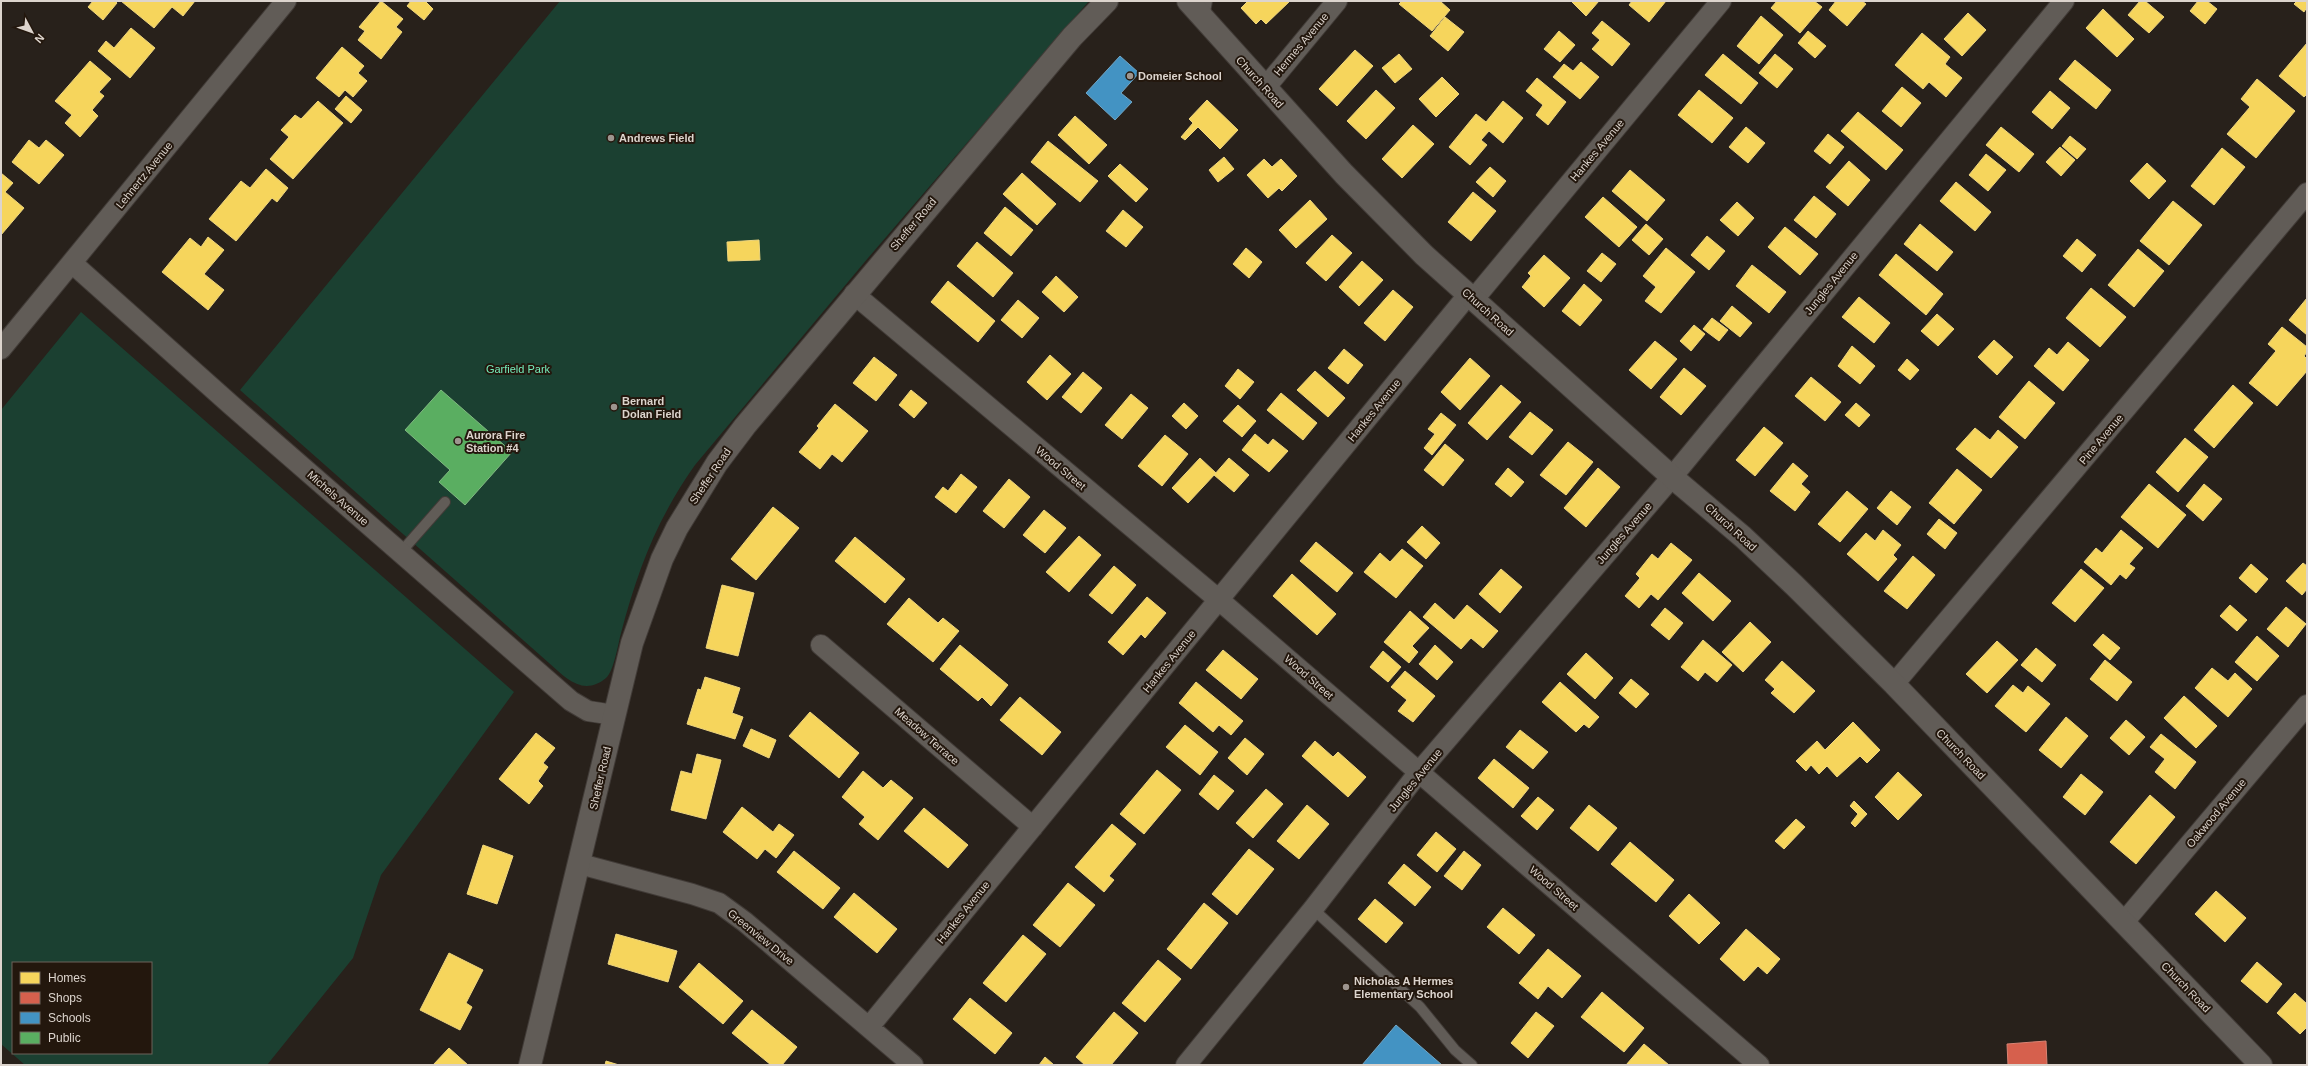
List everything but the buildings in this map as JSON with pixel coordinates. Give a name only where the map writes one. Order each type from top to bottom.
[{"type":"street","name":"Lehnertz Avenue","points":[[1,349],[286,1]]},
{"type":"street","name":"Sheffer Road","points":[[530,1065],[580,864],[632,643],[662,559],[694,499],[717,463],[745,426],[854,294],[1072,37],[1107,1]]},
{"type":"street","name":"Church Road","points":[[1188,1],[1206,10],[1265,88],[1344,174],[1424,255],[1672,477],[1749,542],[1894,684],[2261,1065]]},
{"type":"street","name":"Hermes Avenue","points":[[1265,88],[1337,1]]},
{"type":"street","name":"Hankes Avenue","points":[[869,1027],[1219,600],[1471,297],[1721,1]]},
{"type":"street","name":"Jungles Avenue","points":[[1186,1065],[1313,909],[1420,772],[1672,477],[2064,1]]},
{"type":"street","name":"Pine Avenue","points":[[1894,684],[2307,193]]},
{"type":"street","name":"Michels Avenue","points":[[72,263],[571,701],[588,711],[614,715]]},
{"type":"street","name":"Wood Street","points":[[854,294],[1219,600],[1759,1065]]},
{"type":"street","name":"Meadow Terrace","points":[[821,645],[1033,827]]},
{"type":"street","name":"Oakwood Avenue","points":[[2124,922],[2307,705]]},
{"type":"street","name":"Greenview Drive","points":[[580,864],[692,894],[719,903],[745,922],[913,1065]]},
{"type":"lane","points":[[401,552],[446,502]]},
{"type":"lane","points":[[1313,909],[1420,1007],[1455,1050],[1472,1065]]},
{"type":"green space","name":"Garfield Park","points":[[560,1],[1089,1],[868,258],[695,465],[670,505],[650,545],[634,587],[609,675],[598,683],[590,686],[582,686],[575,683],[562,674],[240,390]]},
{"type":"green space","points":[[81,312],[514,692],[381,875],[353,958],[267,1065],[25,1065],[12,1054],[152,1054],[152,962],[12,962],[12,1054],[1,1044],[1,410]]},
{"type":"place","name":"Domeier School","points":[[1130,76]]},
{"type":"place","name":"Andrews Field","points":[[611,138]]},
{"type":"place","name":"Bernard Dolan Field","points":[[614,407]]},
{"type":"place","name":"Aurora Fire Station #4","points":[[458,441]]},
{"type":"place","name":"Nicholas A Hermes Elementary School","points":[[1346,987]]}]
